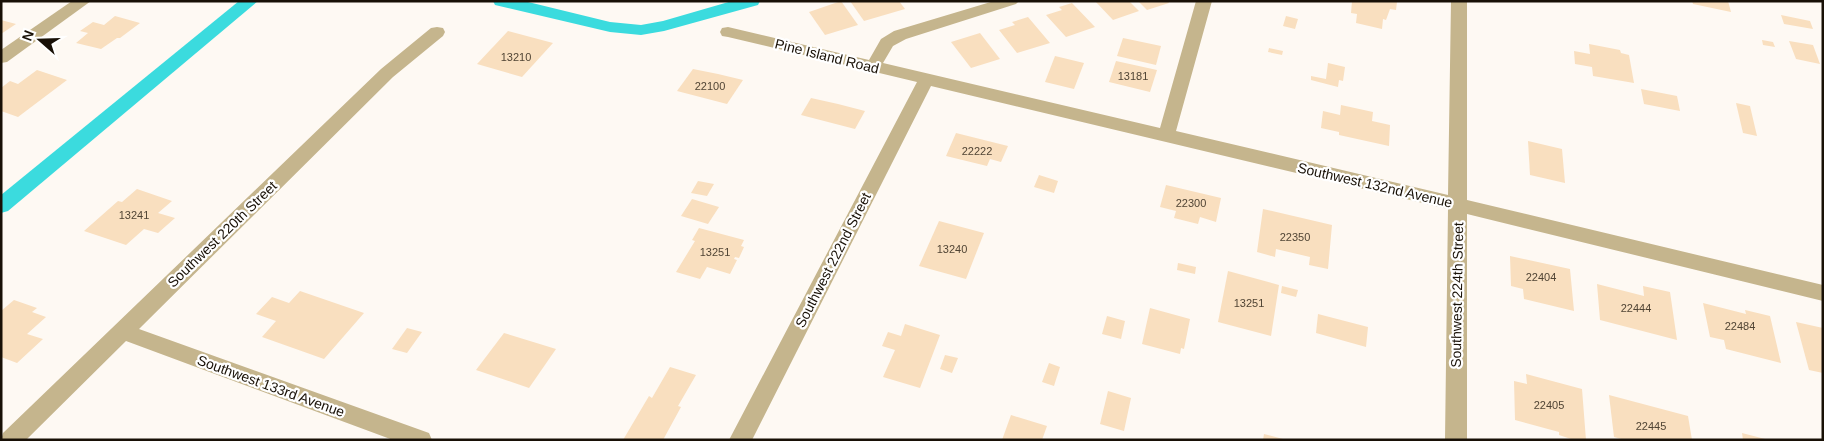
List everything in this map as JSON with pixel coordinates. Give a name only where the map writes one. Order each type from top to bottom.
[{"type":"street","points":[[1,58],[82,1]]},
{"type":"street","points":[[873,67],[887,43],[900,34],[1011,1]]},
{"type":"street","points":[[1166,136],[1204,1]]},
{"type":"street","name":"Southwest 224th Street","points":[[1457,439],[1460,1]]},
{"type":"street","name":"Southwest 220th Street","points":[[11,440],[387,73],[437,32]]},
{"type":"street","name":"Pine Island Road","points":[[728,32],[926,80]]},
{"type":"street","name":"Southwest 132nd Avenue","points":[[926,80],[1458,204],[1823,293]]},
{"type":"street","name":"Southwest 222nd Street","points":[[740,440],[926,80]]},
{"type":"street","name":"Southwest 133rd Avenue","points":[[121,332],[421,440]]},
{"type":"building","points":[[841,1],[858,25],[825,35],[809,12]]},
{"type":"building","points":[[850,1],[899,1],[905,9],[864,21]]},
{"type":"building","points":[[1095,1],[1129,1],[1139,11],[1113,20]]},
{"type":"building","points":[[1138,1],[1168,1],[1169,3],[1147,10]]},
{"type":"building","points":[[1352,1],[1397,2],[1396,10],[1390,9],[1386,20],[1383,19],[1382,29],[1356,23],[1357,14],[1351,13]]},
{"type":"building","points":[[1692,1],[1728,1],[1731,12],[1693,4]]},
{"type":"building","points":[[1072,3],[1095,27],[1066,37],[1046,15],[1062,10],[1059,7]]},
{"type":"building","points":[[1781,15],[1810,21],[1813,29],[1784,24]]},
{"type":"building","points":[[115,16],[140,23],[101,49],[76,43],[88,33],[80,31],[93,22],[104,25]]},
{"type":"building","points":[[1286,16],[1298,19],[1295,29],[1283,26]]},
{"type":"building","points":[[1028,17],[1050,43],[1017,53],[999,30],[1015,25],[1012,22]]},
{"type":"building","points":[[1,20],[16,24],[1,34]]},
{"type":"building","points":[[508,31],[553,43],[522,77],[477,64]]},
{"type":"building","points":[[980,33],[1000,59],[971,68],[951,42]]},
{"type":"building","points":[[1123,38],[1161,46],[1156,65],[1117,56]]},
{"type":"building","points":[[1762,40],[1773,42],[1775,47],[1763,45]]},
{"type":"building","points":[[1789,41],[1813,45],[1820,64],[1796,59]]},
{"type":"building","points":[[1589,44],[1620,50],[1621,53],[1629,55],[1634,83],[1593,76],[1592,67],[1575,64],[1574,51],[1590,54]]},
{"type":"building","points":[[1269,48],[1283,51],[1282,55],[1268,52]]},
{"type":"building","points":[[1055,56],[1084,63],[1074,89],[1045,82]]},
{"type":"building","points":[[1116,61],[1157,70],[1150,92],[1109,82]]},
{"type":"building","points":[[1328,63],[1345,67],[1343,81],[1339,80],[1338,87],[1311,80],[1311,76],[1326,79]]},
{"type":"building","points":[[693,69],[743,80],[727,104],[677,91]]},
{"type":"building","points":[[37,70],[67,80],[18,117],[1,111],[1,88],[10,81],[18,84]]},
{"type":"building","points":[[1641,89],[1677,96],[1680,111],[1644,104]]},
{"type":"building","points":[[811,98],[865,111],[855,129],[801,115]]},
{"type":"building","points":[[1736,103],[1750,106],[1757,136],[1743,133]]},
{"type":"building","points":[[1341,105],[1373,112],[1372,121],[1390,125],[1389,146],[1339,135],[1339,132],[1321,128],[1323,111],[1340,115]]},
{"type":"building","points":[[956,133],[1008,146],[1001,162],[990,159],[987,166],[946,156]]},
{"type":"building","points":[[1528,141],[1562,149],[1565,183],[1530,175]]},
{"type":"building","points":[[1039,175],[1058,181],[1054,193],[1034,187]]},
{"type":"building","points":[[698,181],[714,184],[707,196],[691,193]]},
{"type":"building","points":[[1166,185],[1221,198],[1216,222],[1200,217],[1198,224],[1174,218],[1176,211],[1160,207]]},
{"type":"building","points":[[137,189],[172,201],[158,213],[175,218],[158,233],[144,229],[126,245],[84,231],[118,201],[122,202]]},
{"type":"building","points":[[692,199],[719,207],[708,224],[681,216]]},
{"type":"building","points":[[1263,209],[1332,225],[1328,269],[1309,265],[1310,257],[1276,249],[1275,257],[1257,252]]},
{"type":"building","points":[[939,221],[984,233],[966,279],[919,266]]},
{"type":"building","points":[[699,228],[744,240],[741,246],[744,247],[739,258],[735,257],[734,259],[737,260],[730,274],[707,267],[700,279],[676,272],[695,241],[692,240]]},
{"type":"building","points":[[1510,256],[1570,269],[1574,311],[1524,299],[1523,289],[1511,286]]},
{"type":"building","points":[[1178,263],[1196,267],[1195,274],[1177,270]]},
{"type":"building","points":[[1228,271],[1279,285],[1271,336],[1218,322]]},
{"type":"building","points":[[1597,284],[1644,296],[1643,286],[1670,292],[1677,340],[1600,320]]},
{"type":"building","points":[[1282,286],[1298,290],[1296,297],[1281,293]]},
{"type":"building","points":[[300,291],[364,313],[324,359],[262,337],[276,321],[256,314],[272,297],[289,303]]},
{"type":"building","points":[[14,300],[37,308],[32,312],[46,317],[27,334],[43,339],[17,363],[1,357],[1,311]]},
{"type":"building","points":[[1703,303],[1746,314],[1745,310],[1770,316],[1781,363],[1726,349],[1724,340],[1710,337]]},
{"type":"building","points":[[1150,308],[1190,319],[1184,349],[1181,348],[1180,354],[1142,344]]},
{"type":"building","points":[[1318,314],[1368,327],[1366,347],[1316,333]]},
{"type":"building","points":[[1107,316],[1125,321],[1121,339],[1102,334]]},
{"type":"building","points":[[1796,322],[1823,328],[1823,373],[1809,370]]},
{"type":"building","points":[[905,324],[940,335],[920,388],[883,377],[895,350],[882,346],[888,332],[901,336]]},
{"type":"building","points":[[407,328],[422,332],[407,353],[392,349]]},
{"type":"building","points":[[504,333],[556,349],[529,388],[476,370]]},
{"type":"building","points":[[945,355],[958,358],[952,373],[940,369]]},
{"type":"building","points":[[1049,363],[1060,367],[1054,386],[1042,382]]},
{"type":"building","points":[[670,367],[696,375],[678,406],[681,407],[663,440],[623,440],[649,396],[652,398]]},
{"type":"building","points":[[1526,374],[1582,389],[1586,440],[1574,440],[1559,435],[1559,432],[1515,420],[1514,381],[1527,384]]},
{"type":"building","points":[[1108,391],[1131,398],[1124,431],[1100,424]]},
{"type":"building","points":[[1609,395],[1688,416],[1692,440],[1625,440],[1614,437]]},
{"type":"building","points":[[1011,415],[1047,426],[1042,440],[1002,440]]},
{"type":"building","points":[[1742,433],[1765,439],[1765,440],[1743,440]]},
{"type":"building","points":[[1264,434],[1283,439],[1283,440],[1263,440]]},
{"type":"waterway","points":[[1,206],[250,1]]},
{"type":"waterway","points":[[501,1],[610,27],[641,30],[664,26],[752,1]]}]
